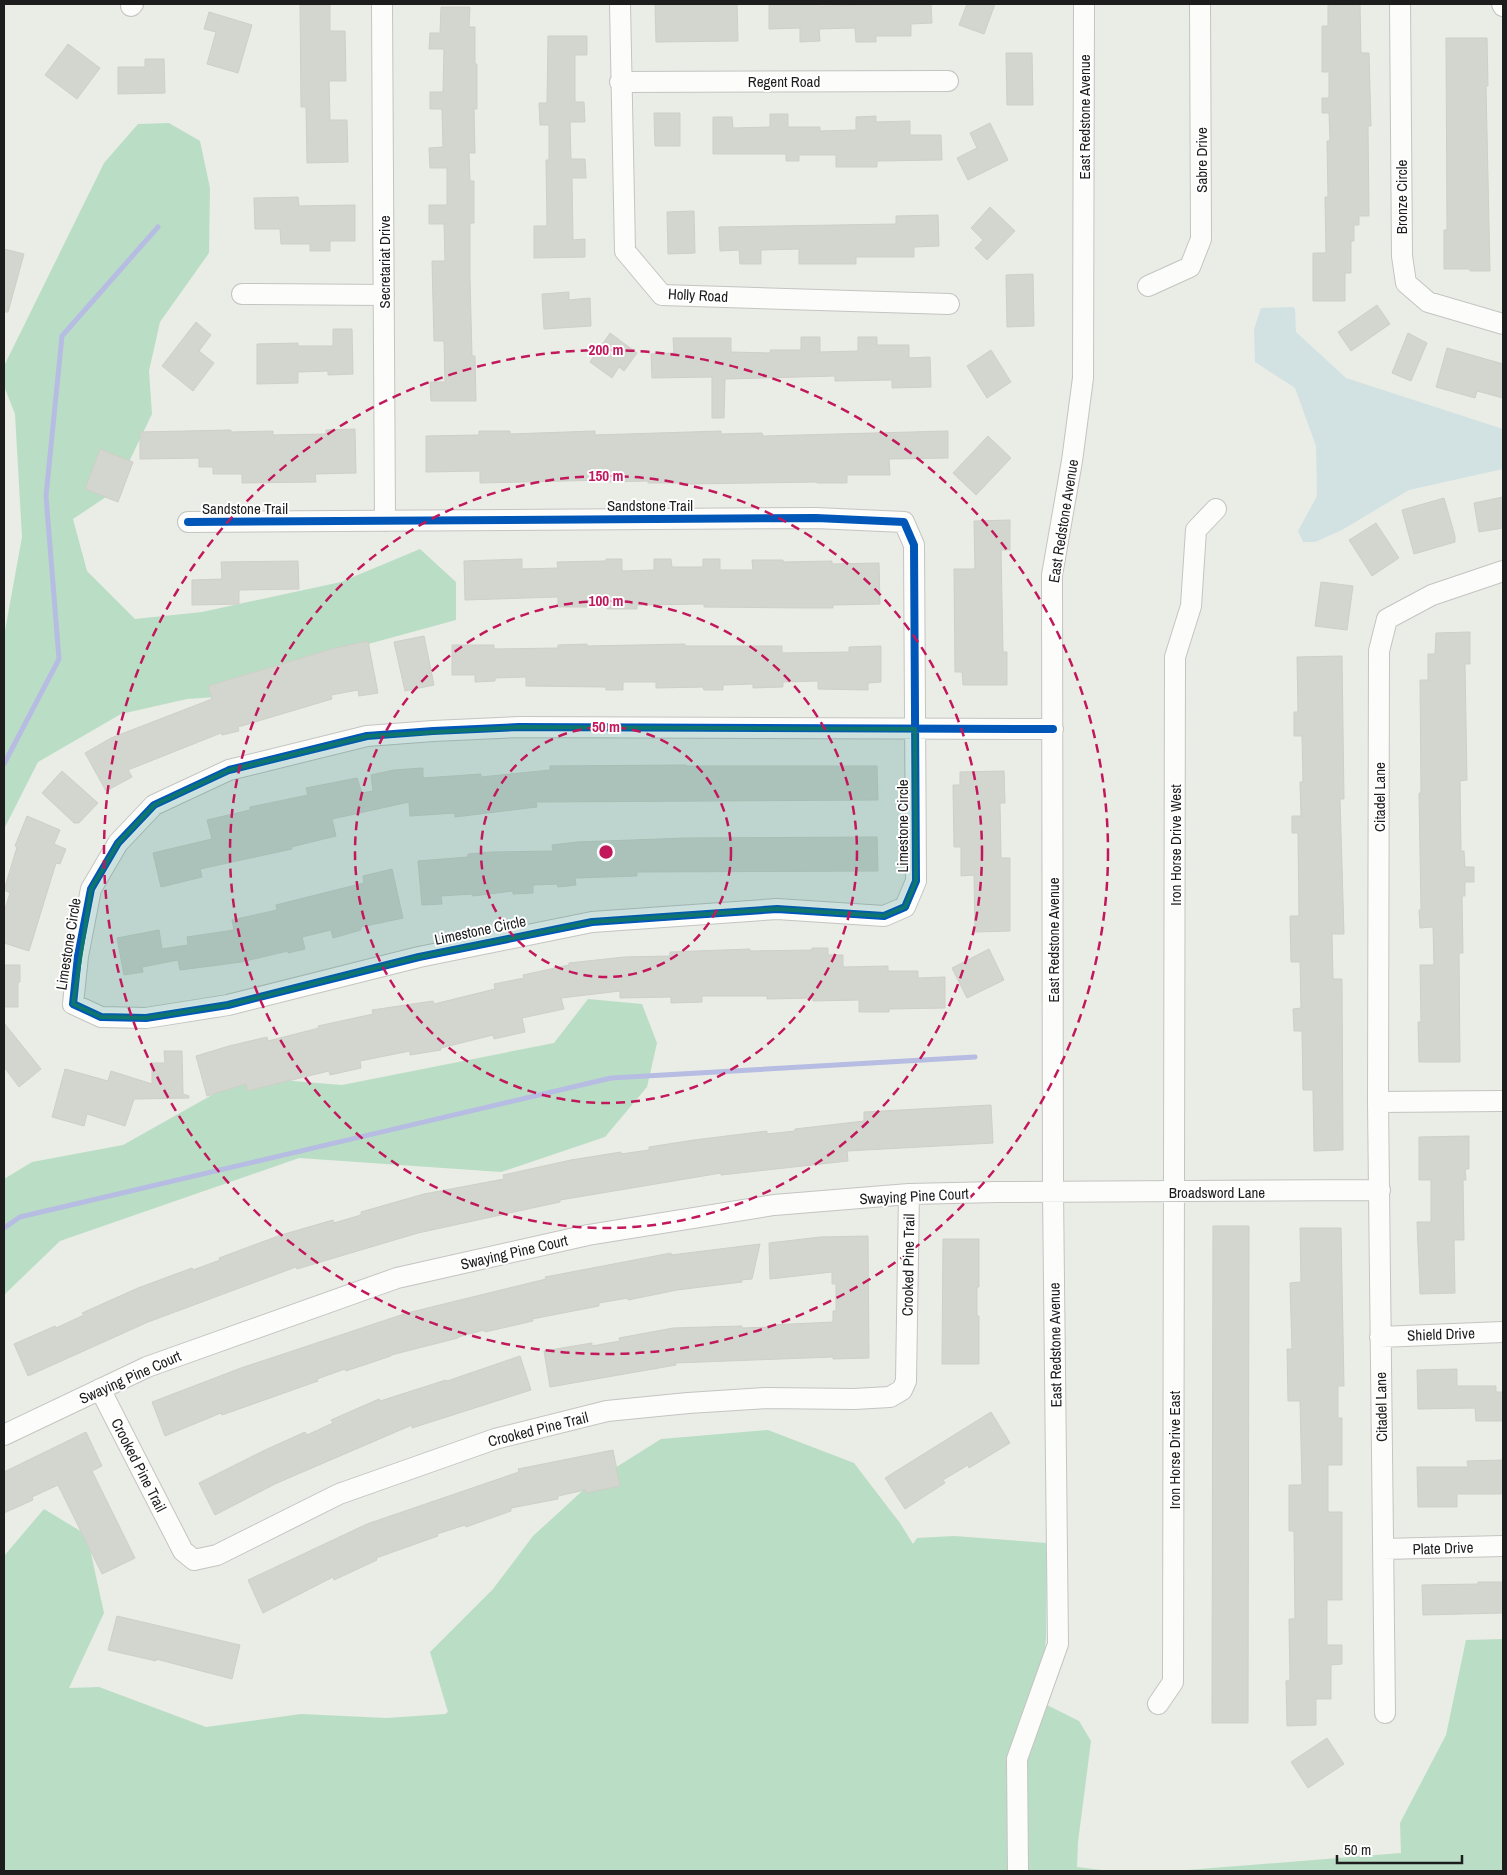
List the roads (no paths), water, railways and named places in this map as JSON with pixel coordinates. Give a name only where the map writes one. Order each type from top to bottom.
[{"type":"street","name":"Secretariat Drive","points":[[382,4],[385,521]]},
{"type":"street","name":"Holly Road","points":[[620,4],[620,82],[625,252],[662,295],[949,304]]},
{"type":"street","name":"East Redstone Avenue","points":[[1018,1871],[1017,1758],[1058,1644],[1052,575],[1072,461],[1083,378],[1084,4]]},
{"type":"street","name":"Sabre Drive","points":[[1148,286],[1190,267],[1201,239],[1200,4]]},
{"type":"street","name":"Bronze Circle","points":[[1400,4],[1402,256],[1406,283],[1428,302],[1503,324]]},
{"type":"street","name":"Regent Road","points":[[620,82],[948,81]]},
{"type":"street","points":[[242,294],[384,295]]},
{"type":"street","name":"Iron Horse Drive West","points":[[1175,1192],[1175,657],[1191,606],[1196,530],[1216,509]]},
{"type":"street","name":"Sandstone Trail","points":[[188,522],[816,518],[904,522],[914,545],[915,729]]},
{"type":"street","name":"Citadel Lane","points":[[1385,1713],[1378,1102],[1379,651],[1386,619],[1432,595],[1503,571]]},
{"type":"street","name":"Limestone Circle","points":[[915,729],[916,881],[906,907],[884,916],[778,909],[592,922],[419,957],[228,1005],[146,1018],[101,1017],[73,1004],[78,956],[91,889],[118,844],[154,805],[229,770],[367,736],[433,731],[519,727],[1053,729]]},
{"type":"street","points":[[1378,1102],[1503,1101]]},
{"type":"street","name":"Broadsword Lane","points":[[1054,1192],[1380,1190]]},
{"type":"street","name":"Swaying Pine Court","points":[[4,1435],[147,1366],[397,1278],[598,1233],[774,1205],[909,1194],[1054,1192]]},
{"type":"street","name":"Iron Horse Drive East","points":[[1158,1704],[1173,1682],[1175,1192]]},
{"type":"street","name":"Crooked Pine Trail","points":[[100,1389],[183,1552],[194,1560],[217,1555],[338,1494],[495,1439],[607,1411],[766,1398],[854,1399],[890,1397],[902,1390],[906,1381],[909,1194]]},
{"type":"street","name":"Shield Drive","points":[[1380,1337],[1503,1332]]},
{"type":"street","name":"Plate Drive","points":[[1383,1550],[1503,1546]]},
{"type":"waterway","points":[[4,764],[59,659],[46,496],[62,336],[158,227]]},
{"type":"waterway","points":[[4,1228],[20,1217],[611,1078],[975,1057]]}]
